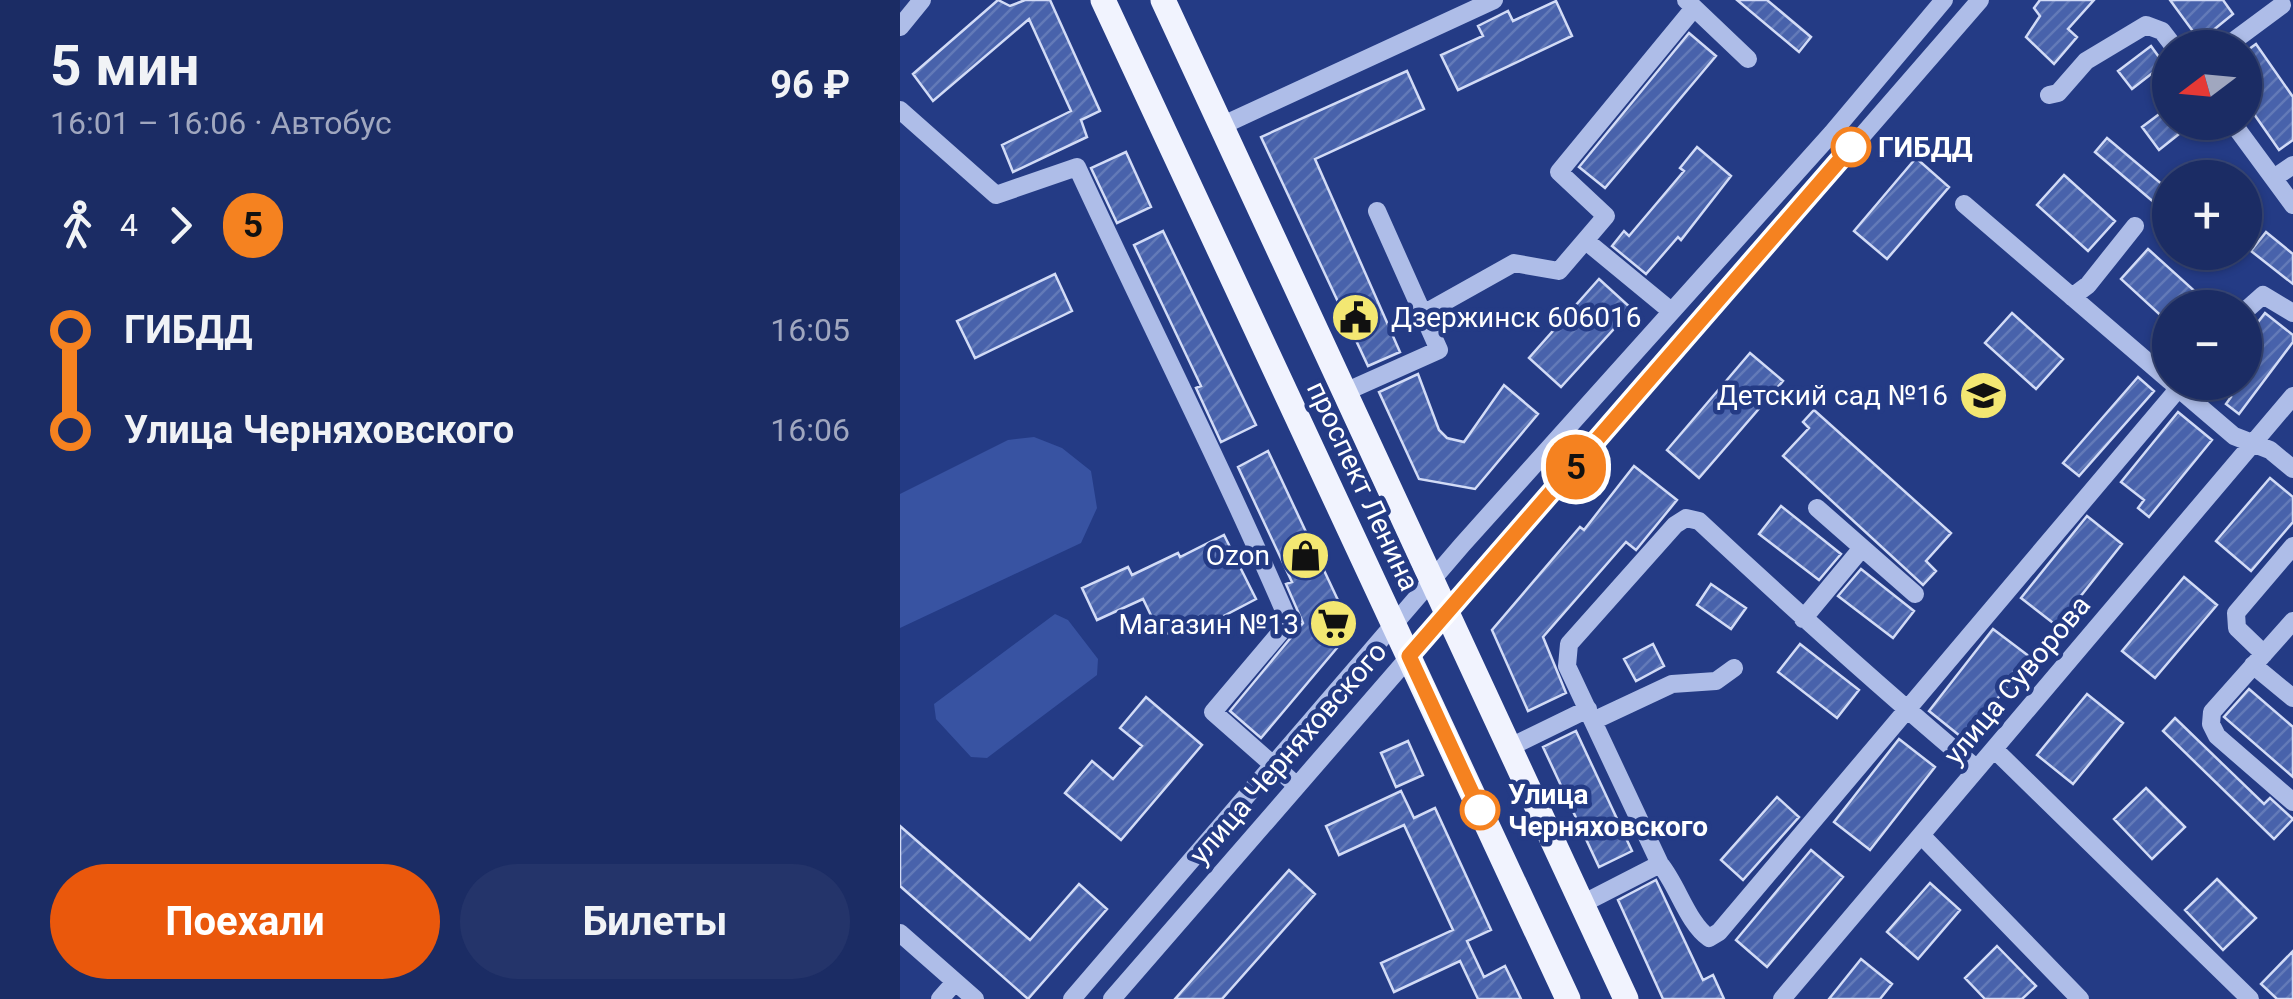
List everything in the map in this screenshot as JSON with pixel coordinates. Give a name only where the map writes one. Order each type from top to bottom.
[{"type":"main road","name":"проспект Ленина","points":[[1103,0],[1568,999]]},
{"type":"main road","name":"проспект Ленина","points":[[1163,0],[1626,999]]},
{"type":"street","points":[[900,27],[922,0]]},
{"type":"street","points":[[1221,126],[1494,0]]},
{"type":"street","points":[[1072,999],[1431,582],[1832,134],[1944,0]]},
{"type":"street","name":"улица Черняховского","points":[[1112,999],[1980,0]]},
{"type":"street","points":[[1423,314],[1514,264],[1559,272],[1586,242],[1606,216],[1559,172],[1690,4],[1748,59]]},
{"type":"street","points":[[2252,30],[2284,9]]},
{"type":"street","points":[[2049,95],[2058,93],[2086,61],[2125,34],[2146,25],[2159,30]]},
{"type":"street","points":[[900,110],[996,195],[1077,167],[1179,388],[1230,483],[1289,622],[1212,712],[1296,785]]},
{"type":"street","points":[[2246,140],[2293,205]]},
{"type":"street","points":[[2274,178],[2293,165]]},
{"type":"street","points":[[1964,204],[2152,364]]},
{"type":"street","points":[[1345,392],[1439,350],[1377,211]]},
{"type":"street","points":[[2072,297],[2088,285],[2135,226]]},
{"type":"street","points":[[1586,242],[1671,311]]},
{"type":"street","points":[[2262,296],[2293,314]]},
{"type":"street","name":"улица Суворова","points":[[1782,999],[2293,396]]},
{"type":"street","points":[[1976,769],[1905,709],[1699,521],[1686,518],[1568,644],[1567,666],[1660,864],[1677,884],[1700,932],[1708,938],[1719,932],[1905,709],[2163,400]]},
{"type":"street","points":[[2194,400],[2234,436],[2270,450],[2293,469]]},
{"type":"street","points":[[1817,508],[1916,594]]},
{"type":"street","points":[[2293,546],[2236,613],[2237,628],[2293,698]]},
{"type":"street","points":[[1804,618],[1862,548]]},
{"type":"street","points":[[2293,622],[2212,712],[2210,724],[2218,736],[2293,802]]},
{"type":"street","points":[[1510,748],[1672,684],[1716,682],[1734,668]]},
{"type":"street","points":[[1994,749],[2250,999]]},
{"type":"street","points":[[1921,835],[2080,999]]},
{"type":"street","points":[[1582,904],[1660,864]]},
{"type":"street","points":[[900,933],[975,999]]},
{"type":"street","points":[[940,999],[955,982]]},
{"type":"shaded area","points":[[1034,437],[1062,448],[1091,471],[1097,508],[1081,543],[900,628],[900,494],[1008,440]]},
{"type":"shaded area","points":[[1055,614],[1068,620],[1098,659],[1097,675],[987,758],[971,757],[936,719],[934,704]]},
{"type":"building","points":[[998,0],[1010,6],[1025,0],[1050,0],[1100,111],[1081,120],[1087,137],[1013,172],[1002,145],[1071,111],[1029,19],[933,101],[913,74]]},
{"type":"building","points":[[1737,0],[1767,0],[1811,37],[1799,52]]},
{"type":"building","points":[[2040,0],[2094,0],[2068,29],[2077,37],[2054,64],[2026,37],[2040,16],[2034,8]]},
{"type":"building","points":[[2170,0],[2223,0],[2233,14],[2213,30],[2192,30]]},
{"type":"building","points":[[1556,1],[1572,36],[1458,90],[1441,55],[1483,36],[1478,26],[1508,11],[1513,21]]},
{"type":"building","points":[[1689,33],[1716,56],[1605,188],[1579,167]]},
{"type":"building","points":[[2151,46],[2152,73],[2132,89],[2118,71]]},
{"type":"building","points":[[2262,53],[2293,97],[2293,140],[2279,150],[2262,126]]},
{"type":"building","points":[[1407,71],[1424,109],[1315,159],[1400,352],[1368,366],[1261,137]]},
{"type":"building","points":[[2152,120],[2152,140],[2172,140],[2159,150],[2142,127]]},
{"type":"building","points":[[2107,138],[2152,176],[2152,201],[2095,152]]},
{"type":"building","points":[[1697,147],[1731,176],[1681,240],[1678,237],[1646,274],[1612,246],[1624,231],[1629,236],[1684,171],[1680,168]]},
{"type":"building","points":[[1126,152],[1151,207],[1117,223],[1091,168]]},
{"type":"building","points":[[1916,158],[1949,187],[1887,259],[1854,231]]},
{"type":"building","points":[[2064,175],[2115,221],[2088,251],[2037,205]]},
{"type":"building","points":[[1163,231],[1256,425],[1221,442],[1196,388],[1201,386],[1134,245]]},
{"type":"building","points":[[2266,232],[2293,254],[2293,284],[2262,260],[2262,237]]},
{"type":"building","points":[[2148,249],[2152,253],[2152,270],[2171,270],[2193,290],[2152,290],[2152,307],[2121,279]]},
{"type":"building","points":[[1055,274],[1072,311],[975,358],[957,321]]},
{"type":"building","points":[[1599,279],[1632,309],[1561,387],[1529,358]]},
{"type":"building","points":[[2012,313],[2063,359],[2036,389],[1985,343]]},
{"type":"building","points":[[2265,313],[2293,335],[2293,342],[2262,383]]},
{"type":"building","points":[[1750,353],[1783,381],[1699,478],[1667,450]]},
{"type":"building","points":[[1418,374],[1439,430],[1447,438],[1464,442],[1504,385],[1538,414],[1475,489],[1419,479],[1379,392]]},
{"type":"building","points":[[2138,377],[2152,389],[2079,476],[2063,463]]},
{"type":"building","points":[[2229,400],[2250,400],[2239,414],[2226,404]]},
{"type":"building","points":[[1814,410],[1951,533],[1926,561],[1936,571],[1923,585],[1783,456],[1809,428],[1803,422]]},
{"type":"building","points":[[2178,412],[2212,440],[2149,517],[2138,508],[2144,500],[2121,482]]},
{"type":"building","points":[[1268,451],[1352,630],[1261,738],[1230,711],[1303,623],[1286,584],[1292,582],[1238,467]]},
{"type":"building","points":[[1634,466],[1677,500],[1636,550],[1626,542],[1543,637],[1566,693],[1528,711],[1492,630],[1580,527],[1584,530]]},
{"type":"building","points":[[2270,478],[2293,497],[2293,522],[2251,571],[2216,541]]},
{"type":"building","points":[[1781,506],[1841,554],[1819,580],[1759,534]]},
{"type":"building","points":[[2087,516],[2122,544],[2057,626],[2021,598]]},
{"type":"building","points":[[1224,535],[1256,599],[1193,632],[1189,624],[1161,636],[1143,599],[1097,620],[1082,588],[1128,567],[1132,575]]},
{"type":"building","points":[[1861,569],[1914,611],[1893,638],[1838,596]]},
{"type":"building","points":[[2184,577],[2217,605],[2155,678],[2122,651]]},
{"type":"building","points":[[1711,584],[1746,608],[1731,629],[1697,605]]},
{"type":"building","points":[[1993,629],[2030,657],[1965,740],[1929,711]]},
{"type":"building","points":[[1653,644],[1664,666],[1636,681],[1624,659]]},
{"type":"building","points":[[1800,644],[1859,690],[1837,718],[1778,672]]},
{"type":"building","points":[[2249,689],[2293,727],[2293,777],[2224,717]]},
{"type":"building","points":[[2087,694],[2123,723],[2073,784],[2037,755]]},
{"type":"building","points":[[1146,697],[1202,745],[1121,840],[1065,793],[1092,761],[1113,779],[1142,746],[1120,728]]},
{"type":"building","points":[[2175,718],[2264,804],[2270,798],[2293,819],[2274,839],[2163,731]]},
{"type":"building","points":[[1576,731],[1632,851],[1599,867],[1543,747]]},
{"type":"building","points":[[1899,739],[1935,767],[1870,850],[1834,822]]},
{"type":"building","points":[[1408,741],[1423,775],[1396,787],[1381,753]]},
{"type":"building","points":[[2146,788],[2185,827],[2152,859],[2114,819]]},
{"type":"building","points":[[1401,791],[1414,818],[1435,808],[1491,930],[1467,941],[1484,977],[1505,966],[1521,999],[1478,999],[1460,961],[1394,992],[1381,963],[1453,930],[1404,825],[1339,855],[1326,826]]},
{"type":"building","points":[[1777,797],[1799,817],[1743,880],[1721,860]]},
{"type":"building","points":[[900,826],[1030,940],[1079,884],[1107,909],[1028,999],[900,886]]},
{"type":"building","points":[[1811,850],[1843,877],[1767,967],[1736,940]]},
{"type":"building","points":[[1289,870],[1315,894],[1222,999],[1175,999]]},
{"type":"building","points":[[2217,879],[2256,918],[2223,950],[2185,910]]},
{"type":"building","points":[[1656,880],[1703,980],[1713,975],[1724,999],[1663,999],[1618,900]]},
{"type":"building","points":[[1930,883],[1960,910],[1918,959],[1887,932]]},
{"type":"building","points":[[1997,946],[2036,986],[2022,999],[1985,999],[1965,978]]},
{"type":"building","points":[[2293,951],[2293,999],[2277,999],[2261,984]]},
{"type":"building","points":[[1861,959],[1892,984],[1880,999],[1829,999]]},
{"type":"bus line","name":"5","points":[[1480,810],[1409,656],[1851,147]]},
{"type":"place","name":"ГИБДД","points":[[1851,147]]},
{"type":"place","name":"Дзержинск 606016","points":[[1356,317]]},
{"type":"place","name":"Детский сад №16","points":[[1983,395]]},
{"type":"place","name":"Ozon","points":[[1305,555]]},
{"type":"place","name":"Магазин №13","points":[[1334,624]]},
{"type":"place","name":"Улица Черняховского","points":[[1480,810]]}]
